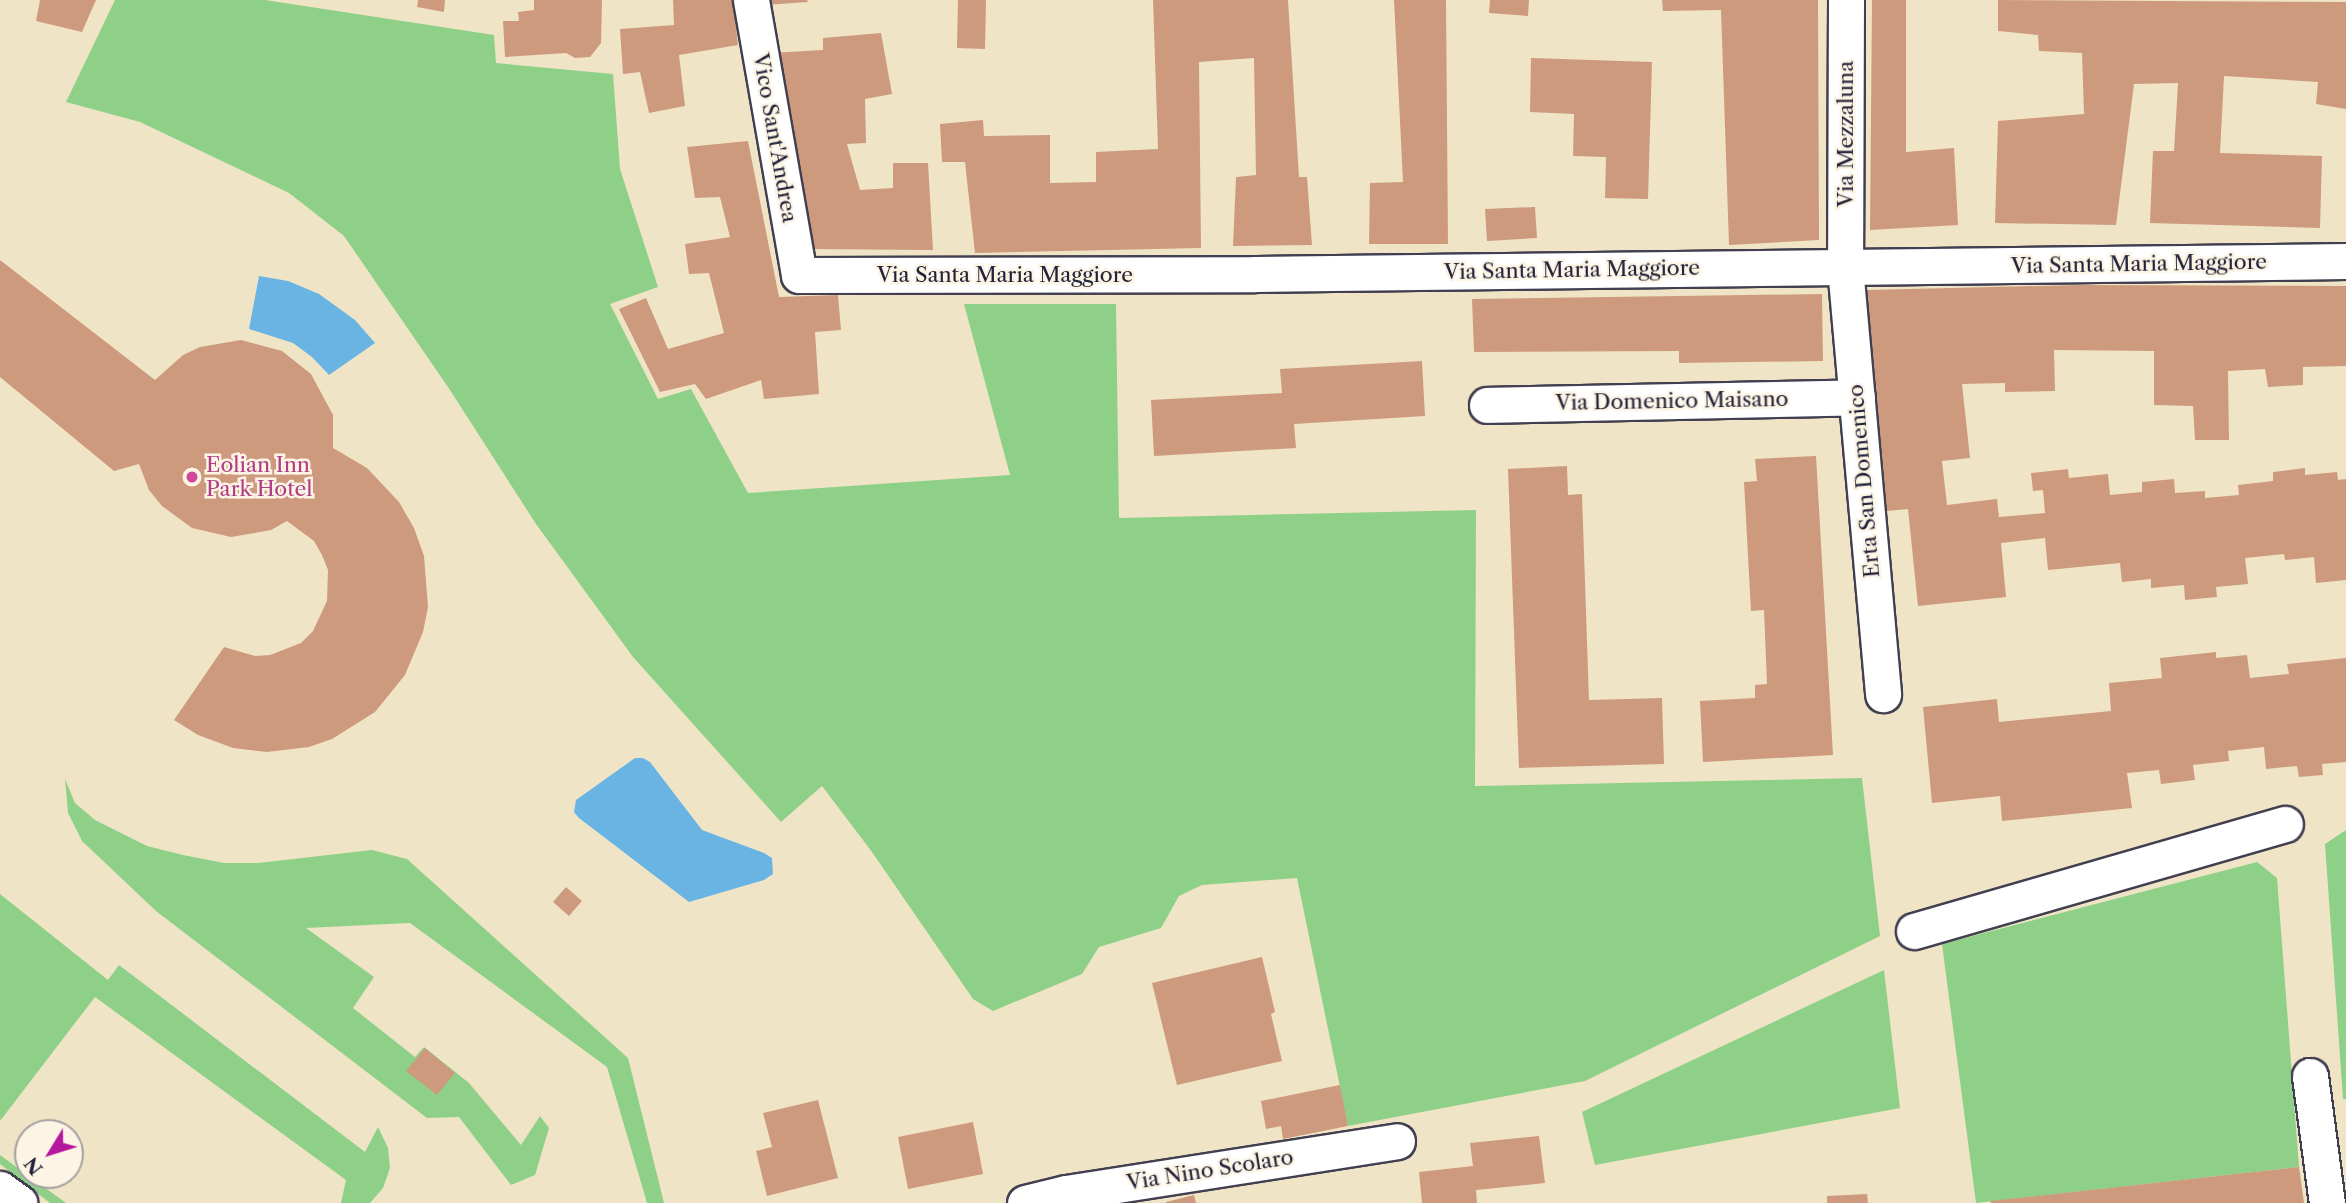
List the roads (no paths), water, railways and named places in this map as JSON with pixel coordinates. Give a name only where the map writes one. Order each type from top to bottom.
[{"type":"street","name":"Vico Sant'Andrea","points":[[751,0],[799,275]]},
{"type":"street","name":"Via Mezzaluna","points":[[1845,267],[1846,0]]},
{"type":"street","name":"Via Santa Maria Maggiore","points":[[799,275],[1255,274],[2346,261]]},
{"type":"street","name":"Erta San Domenico","points":[[1845,267],[1883,694]]},
{"type":"street","name":"Via Domenico Maisano","points":[[1487,405],[1857,397]]},
{"type":"street","points":[[1914,931],[2285,824]]},
{"type":"street","points":[[2310,1076],[2327,1203]]},
{"type":"street","name":"Via Nino Scolaro","points":[[1025,1203],[1066,1193],[1396,1141]]},
{"type":"street","points":[[0,1189],[19,1203]]},
{"type":"water","points":[[259,276],[288,281],[319,294],[355,320],[375,343],[329,375],[312,357],[293,343],[249,329]]},
{"type":"water","points":[[635,758],[650,762],[702,830],[764,853],[772,858],[773,874],[764,880],[689,902],[579,818],[574,812],[576,800]]},
{"type":"place","name":"Eolian Inn Park Hotel","points":[[192,477]]}]
